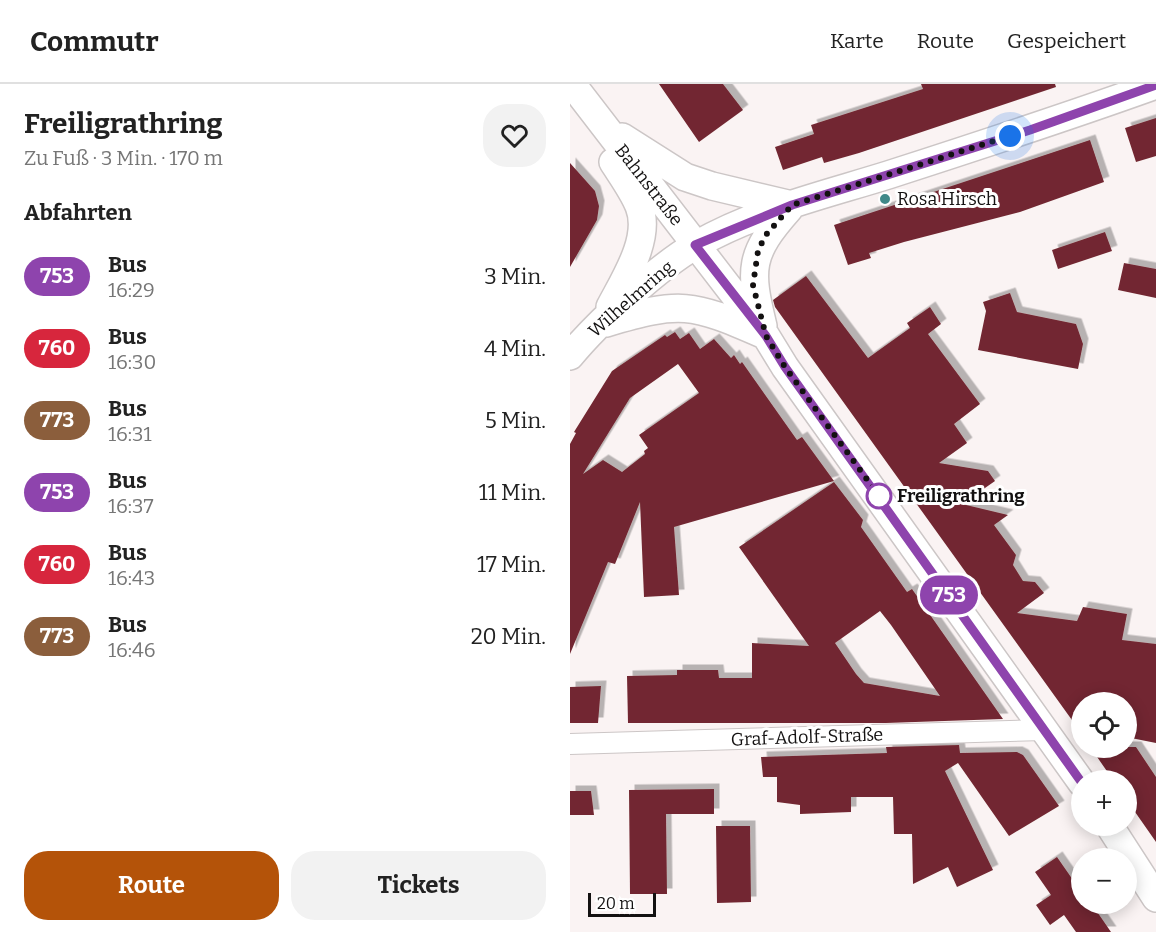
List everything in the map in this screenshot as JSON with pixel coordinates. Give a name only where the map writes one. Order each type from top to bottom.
[{"type":"main road","name":"Bahnstraße","points":[[572,84],[766,336],[785,367],[1073,770]]},
{"type":"main road","points":[[695,245],[792,205],[1030,130],[1156,85]]},
{"type":"main road","points":[[597,119],[661,164],[685,177],[712,186],[792,205]]},
{"type":"main road","points":[[597,119],[608,153],[632,191],[640,208],[643,223],[627,275],[601,324]]},
{"type":"main road","points":[[766,336],[755,295],[753,273],[765,236],[792,205]]},
{"type":"main road","name":"Wilhelmring","points":[[570,356],[629,297],[695,245]]},
{"type":"main road","points":[[601,324],[657,308],[684,307],[715,314],[766,336]]},
{"type":"main road","points":[[1116,836],[1156,898]]},
{"type":"street","name":"Graf-Adolf-Straße","points":[[570,744],[1044,730]]},
{"type":"building","points":[[659,84],[723,84],[743,110],[699,142]]},
{"type":"building","points":[[921,84],[1055,84],[1056,87],[859,153],[824,163],[822,157],[783,170],[775,147],[814,134],[811,125],[923,89]]},
{"type":"building","points":[[1156,118],[1156,156],[1136,162],[1125,128]]},
{"type":"building","points":[[1090,140],[1104,182],[1020,212],[869,253],[871,258],[848,265],[834,225]]},
{"type":"building","points":[[570,163],[595,191],[599,206],[597,220],[570,267]]},
{"type":"building","points":[[1105,232],[1112,251],[1058,269],[1052,250]]},
{"type":"building","points":[[1124,263],[1156,269],[1156,298],[1118,290]]},
{"type":"building","points":[[806,276],[868,358],[910,328],[907,323],[930,307],[941,324],[928,334],[980,404],[954,424],[967,443],[939,463],[988,471],[995,481],[962,504],[1008,515],[994,525],[1016,555],[1013,565],[1023,581],[1035,582],[1044,593],[1017,613],[1077,621],[1083,607],[1127,614],[1122,640],[1156,644],[1156,743],[1137,739],[1137,692],[1071,692],[1071,719],[775,307],[773,300]]},
{"type":"building","points":[[1010,293],[1017,312],[1076,324],[1083,344],[1078,369],[978,350],[986,311],[983,302]]},
{"type":"building","points":[[675,332],[680,339],[689,333],[700,349],[714,339],[731,358],[734,355],[740,364],[742,362],[797,440],[802,437],[834,481],[674,527],[679,595],[644,597],[640,502],[615,564],[608,562],[570,654],[570,444],[576,433],[574,432],[612,371],[665,335],[667,337]],"holes":[[[678,364],[699,393],[639,435],[648,448],[644,451],[645,454],[622,472],[603,460],[583,474],[630,398]]]},
{"type":"building","points":[[834,482],[863,520],[861,527],[907,592],[912,589],[1003,719],[886,723],[628,723],[627,676],[677,675],[677,670],[718,670],[719,678],[752,678],[752,643],[809,646],[739,547]],"holes":[[[880,611],[940,696],[864,683],[835,643]]]},
{"type":"building","points":[[601,686],[598,723],[570,723],[570,687]]},
{"type":"building","points":[[959,745],[960,753],[1017,752],[1023,755],[1059,806],[1009,836],[958,763],[945,771],[993,870],[957,887],[948,867],[913,884],[912,834],[894,834],[893,797],[851,797],[851,812],[800,814],[800,805],[777,802],[777,777],[763,777],[761,757],[887,753],[886,747]]},
{"type":"building","points":[[1137,748],[1156,777],[1156,842],[1137,815],[1137,770],[1106,770],[1098,758],[1137,758]]},
{"type":"building","points":[[714,789],[714,814],[666,814],[667,894],[630,894],[629,790]]},
{"type":"building","points":[[570,791],[591,791],[594,815],[570,815]]},
{"type":"building","points":[[716,826],[750,826],[751,902],[717,903]]},
{"type":"building","points":[[1057,857],[1071,877],[1071,914],[1099,914],[1111,932],[1076,932],[1064,915],[1050,925],[1036,905],[1051,895],[1035,872]]},
{"type":"bus line","name":"753","points":[[1073,770],[785,367],[766,336],[695,245],[792,205],[1030,130],[1156,85]]},
{"type":"place","name":"Rosa Hirsch","points":[[885,199]]},
{"type":"place","name":"Freiligrathring","points":[[879,496]]},
{"type":"route","points":[[879,496],[785,367],[766,336],[753,285],[758,251],[765,236],[792,205],[1010,136]]}]
